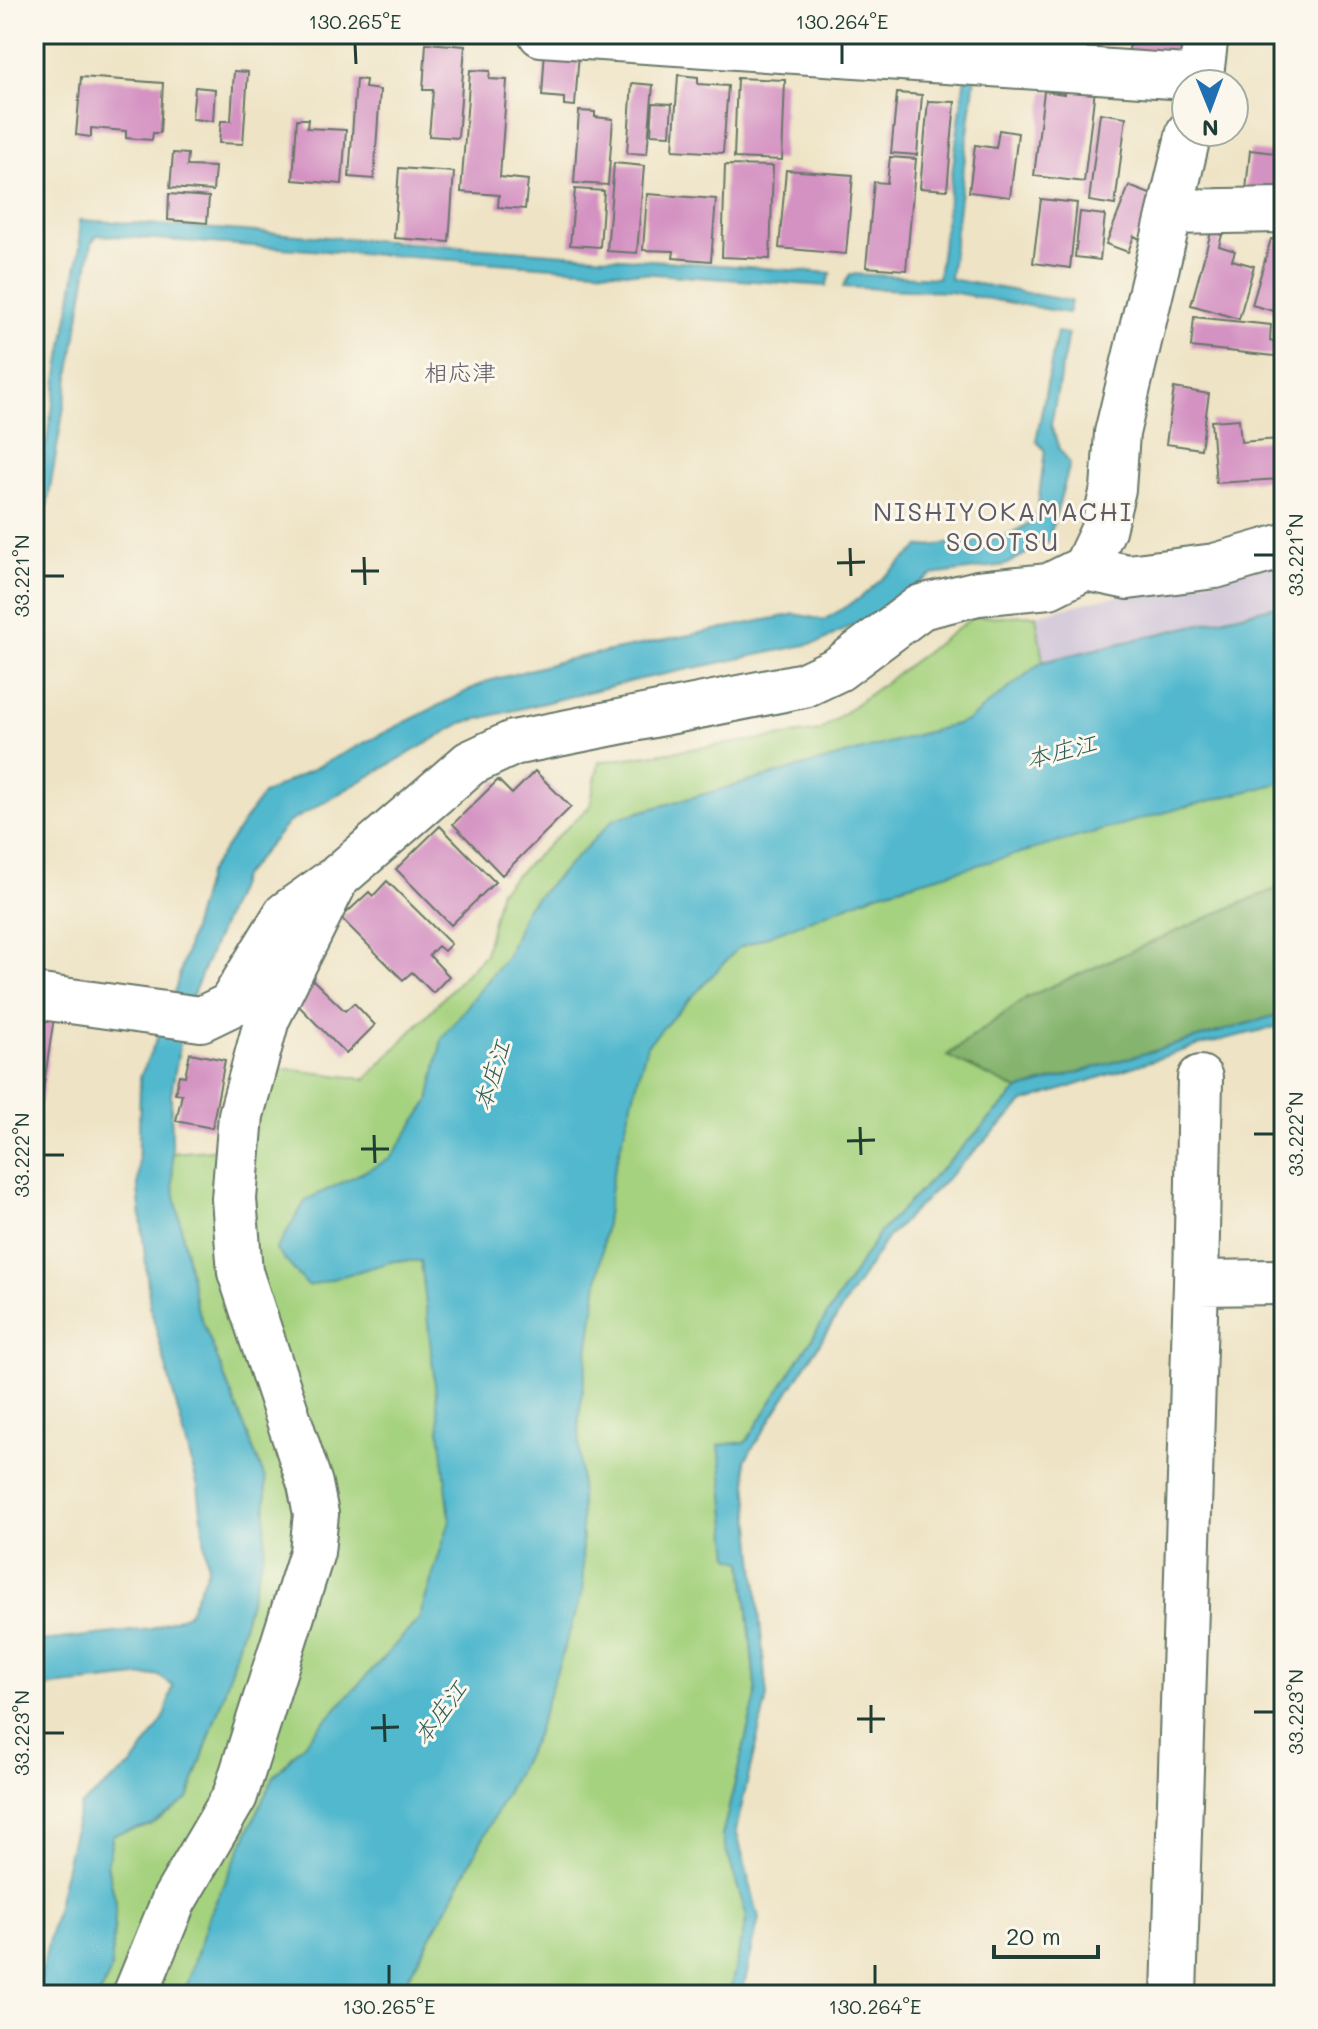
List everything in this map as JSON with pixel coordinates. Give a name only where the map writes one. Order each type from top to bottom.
[{"type":"street","points":[[541,34],[1170,79]]},
{"type":"street","points":[[1202,68],[1206,34]]},
{"type":"street","points":[[34,996],[201,1019],[230,1005],[286,914],[338,877],[470,763],[513,743],[804,685],[838,669],[921,607],[978,593],[1049,586],[1085,568],[1103,530],[1110,503],[1117,433],[1185,148]]},
{"type":"street","points":[[1170,212],[1284,210]]},
{"type":"street","points":[[1085,568],[1128,577],[1215,566],[1284,546]]},
{"type":"street","points":[[135,1995],[174,1900],[235,1796],[312,1552],[316,1514],[310,1484],[240,1272],[234,1199],[241,1115],[267,1019],[338,877]]},
{"type":"street","points":[[1174,1995],[1200,1078]]},
{"type":"street","points":[[1196,1283],[1284,1282]]},
{"type":"shaded area","points":[[1284,560],[1284,782],[1042,662],[1036,615],[1100,599],[1212,580]]},
{"type":"green space","points":[[1284,604],[1284,672],[714,793],[614,819],[424,1217],[482,1530],[430,1679],[208,1918],[184,1995],[100,1995],[111,1970],[116,1902],[107,1865],[113,1834],[151,1825],[188,1799],[225,1690],[265,1547],[266,1481],[196,1305],[173,1185],[172,1153],[248,1147],[270,1067],[366,1079],[485,954],[500,890],[590,806],[599,762],[820,731],[973,617],[1036,615],[1043,662]]},
{"type":"green space","points":[[1284,750],[1284,886],[1027,997],[947,1055],[1018,1090],[880,1232],[746,1442],[719,1445],[743,1560],[756,1696],[722,1836],[747,1917],[729,1995],[398,1995],[448,1906],[536,1735],[554,1151],[665,949]]},
{"type":"green space","points":[[1284,886],[1284,1013],[1018,1090],[947,1056],[1027,997]]},
{"type":"water","points":[[965,76],[975,76],[950,279],[1071,301],[1068,313],[950,292],[843,287],[850,274],[938,278]]},
{"type":"water","points":[[79,220],[831,273],[826,286],[97,235],[92,242],[34,583],[34,514],[80,247]]},
{"type":"water","points":[[1057,332],[1068,334],[1051,425],[1059,448],[1070,464],[1048,542],[1005,565],[932,575],[872,615],[820,642],[641,679],[462,723],[288,823],[242,877],[186,1011],[171,1005],[208,873],[263,794],[485,682],[565,660],[795,614],[824,620],[860,598],[919,547],[1002,538],[1036,520],[1045,450],[1036,441]]},
{"type":"water","name":"本庄江","points":[[1284,604],[1284,782],[878,893],[738,948],[647,1045],[612,1179],[579,1418],[583,1590],[536,1735],[448,1906],[398,1995],[184,1995],[208,1918],[274,1776],[419,1619],[450,1520],[421,1261],[394,1261],[308,1286],[276,1250],[306,1200],[390,1159],[429,1101],[442,1038],[507,956],[525,909],[614,819],[967,721],[1042,662]]},
{"type":"water","points":[[1284,1013],[1284,1025],[1200,1045],[1024,1102],[887,1238],[745,1460],[767,1697],[736,1830],[759,1918],[742,1995],[729,1995],[747,1917],[722,1836],[756,1696],[743,1561],[730,1557],[719,1445],[746,1442],[880,1232],[1018,1090]]},
{"type":"water","points":[[161,1029],[182,1032],[171,1094],[173,1185],[196,1305],[266,1481],[265,1547],[225,1690],[188,1799],[151,1825],[113,1834],[107,1865],[116,1902],[111,1970],[100,1995],[36,1995],[80,1806],[133,1764],[163,1720],[173,1686],[157,1675],[34,1688],[34,1642],[151,1629],[188,1614],[208,1569],[198,1487],[150,1306],[138,1188],[140,1077]]},
{"type":"building","points":[[919,34],[962,34],[961,41]]},
{"type":"building","points":[[1025,34],[1055,34],[1054,39]]},
{"type":"building","points":[[1062,34],[1115,34],[1114,44],[1094,42],[1093,49],[1060,45]]},
{"type":"building","points":[[1131,34],[1183,34],[1179,63],[1128,57]]},
{"type":"building","points":[[426,43],[465,46],[458,138],[429,136],[433,90],[423,90]]},
{"type":"building","points":[[545,49],[579,52],[575,106],[564,105],[564,98],[542,96]]},
{"type":"building","points":[[470,70],[490,71],[489,79],[507,80],[500,177],[528,180],[525,209],[498,207],[499,195],[461,192]]},
{"type":"building","points":[[234,71],[248,72],[243,144],[219,143],[221,121],[231,121]]},
{"type":"building","points":[[678,75],[698,77],[698,84],[728,86],[723,153],[673,150]]},
{"type":"building","points":[[81,77],[163,83],[160,133],[153,133],[152,140],[126,138],[126,131],[91,128],[91,137],[76,135]]},
{"type":"building","points":[[737,78],[785,80],[782,160],[734,158]]},
{"type":"building","points":[[356,79],[366,80],[365,88],[380,90],[374,179],[349,177]]},
{"type":"building","points":[[632,83],[653,85],[647,154],[627,153]]},
{"type":"building","points":[[1065,85],[1095,89],[1084,182],[1034,176],[1044,91],[1064,94]]},
{"type":"building","points":[[195,87],[215,89],[213,121],[192,119]]},
{"type":"building","points":[[1281,92],[1284,92],[1284,114],[1277,114]]},
{"type":"building","points":[[897,93],[922,95],[917,155],[891,153]]},
{"type":"building","points":[[928,101],[955,102],[947,190],[920,188]]},
{"type":"building","points":[[653,103],[672,104],[670,135],[651,134]]},
{"type":"building","points":[[579,111],[595,112],[595,117],[613,119],[608,185],[574,183]]},
{"type":"building","points":[[1100,113],[1126,117],[1115,205],[1089,201]]},
{"type":"building","points":[[297,119],[308,119],[307,128],[346,130],[342,184],[293,180]]},
{"type":"building","points":[[999,130],[1018,133],[1010,197],[969,192],[975,145],[996,148]]},
{"type":"building","points":[[1250,150],[1284,154],[1284,194],[1246,190]]},
{"type":"building","points":[[173,153],[188,154],[187,166],[215,167],[213,191],[170,188]]},
{"type":"building","points":[[890,157],[916,159],[906,270],[866,267],[874,182],[887,183]]},
{"type":"building","points":[[614,163],[644,166],[637,253],[607,251]]},
{"type":"building","points":[[725,165],[773,166],[770,259],[722,257]]},
{"type":"building","points":[[399,168],[454,172],[449,242],[394,238]]},
{"type":"building","points":[[786,170],[853,175],[846,254],[779,248]]},
{"type":"building","points":[[1129,186],[1158,197],[1142,240],[1134,236],[1128,252],[1106,244]]},
{"type":"building","points":[[575,189],[604,191],[600,247],[570,245]]},
{"type":"building","points":[[169,194],[209,197],[207,223],[168,220]]},
{"type":"building","points":[[647,194],[716,199],[711,261],[673,258],[674,251],[643,250]]},
{"type":"building","points":[[1041,199],[1077,203],[1070,268],[1033,263]]},
{"type":"building","points":[[1080,212],[1105,215],[1100,260],[1075,257]]},
{"type":"building","points":[[1211,232],[1222,235],[1219,246],[1235,251],[1232,260],[1254,266],[1239,319],[1191,305]]},
{"type":"building","points":[[1271,239],[1284,242],[1284,314],[1252,305]]},
{"type":"building","points":[[1194,317],[1271,325],[1270,341],[1284,343],[1284,357],[1191,347]]},
{"type":"building","points":[[1174,388],[1209,394],[1201,449],[1166,444]]},
{"type":"building","points":[[1239,419],[1241,442],[1278,439],[1281,479],[1216,483],[1211,421]]},
{"type":"building","points":[[535,771],[571,807],[502,875],[453,824],[498,780],[512,794]]},
{"type":"building","points":[[440,826],[495,882],[451,925],[396,869]]},
{"type":"building","points":[[387,881],[451,944],[444,951],[438,946],[429,955],[449,976],[433,993],[412,972],[403,980],[341,918],[369,892],[373,896]]},
{"type":"building","points":[[313,980],[345,1011],[354,1003],[375,1025],[346,1054],[293,1000]]},
{"type":"building","points":[[34,1008],[55,1011],[41,1104],[34,1102]]},
{"type":"building","points":[[190,1053],[225,1060],[212,1128],[176,1121],[182,1094],[175,1093],[179,1075],[185,1076]]},
{"type":"district","name":"相応津","points":[[460,371]]},
{"type":"district","name":"NISHIYOKAMACHI SOOTSU","points":[[1003,526]]}]
